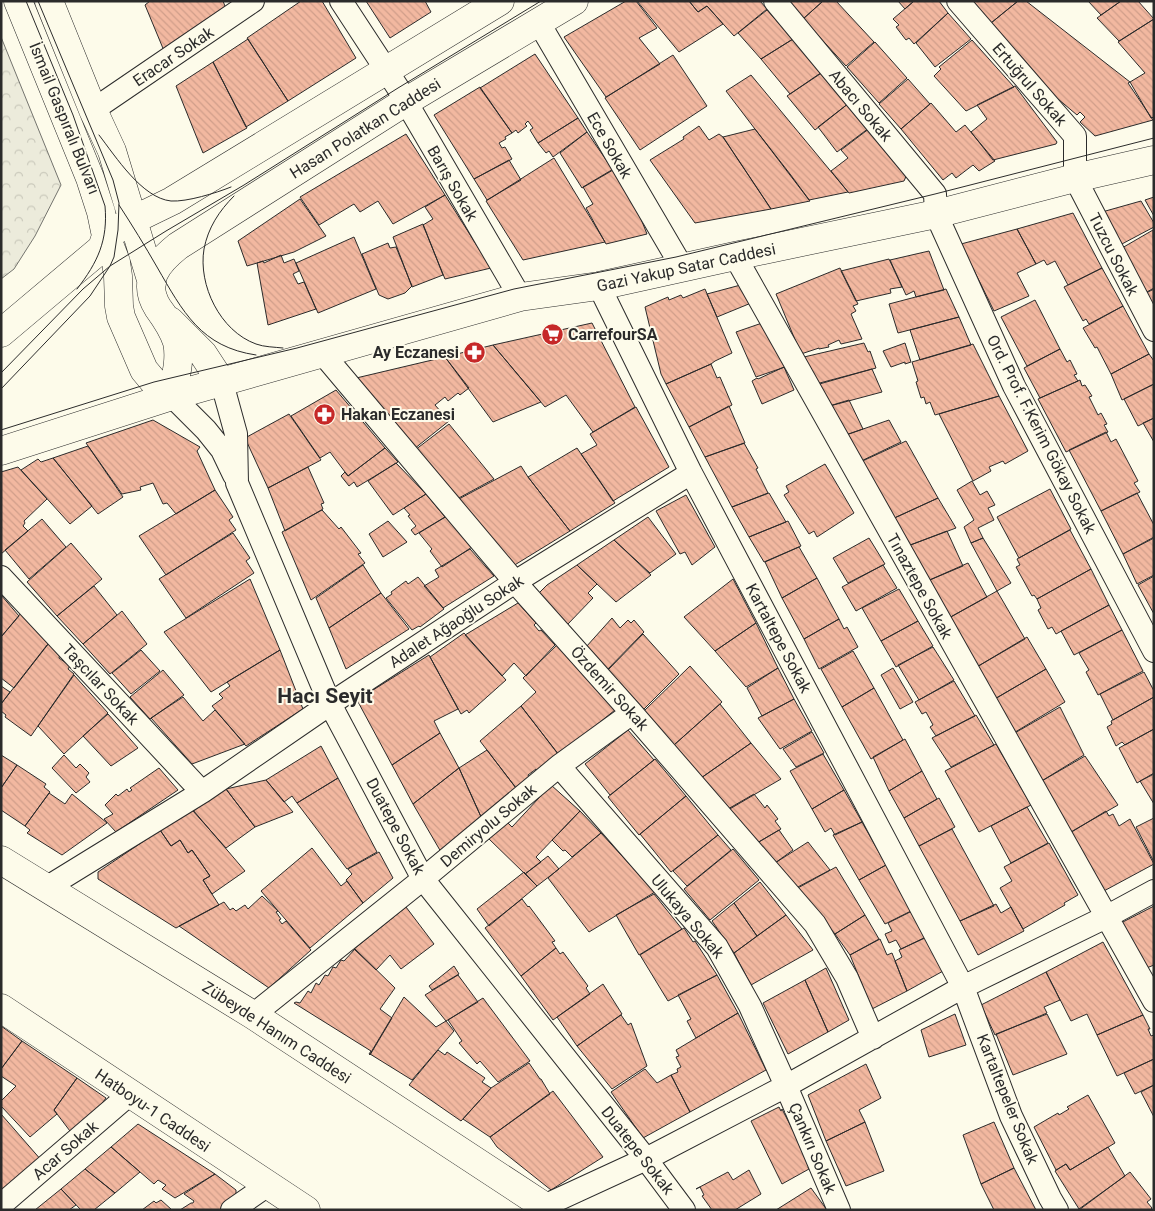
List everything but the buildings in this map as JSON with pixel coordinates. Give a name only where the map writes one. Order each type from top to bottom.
[{"type":"main road","name":"İsmail Gaspıralı Bulvarı","points":[[18,1],[90,178],[101,212],[106,236],[116,262],[119,306],[122,317],[144,370],[154,382],[172,396]]},
{"type":"main road","points":[[49,1],[93,110],[112,151],[133,220],[156,272],[152,294],[166,318],[204,354],[222,383]]},
{"type":"main road","points":[[1,333],[102,248],[106,236],[172,201],[500,1]]},
{"type":"main road","name":"Hasan Polatkan Caddesi","points":[[156,272],[178,246],[405,102],[574,1]]},
{"type":"main road","name":"Gazi Yakup Satar Caddesi","points":[[172,396],[520,297],[599,286],[936,214],[1075,178],[1154,160]]},
{"type":"main road","points":[[1,451],[172,396],[178,352],[177,342],[166,318]]},
{"type":"main road","name":"Zübeyde Hanım Caddesi","points":[[1,860],[253,1015],[547,1208]]},
{"type":"main road","name":"Hatboyu-1 Caddesi","points":[[1,1008],[306,1210]]},
{"type":"street","name":"Eracar Sokak","points":[[93,110],[252,1]]},
{"type":"street","name":"Barış Sokak","points":[[342,1],[405,102],[520,297]]},
{"type":"street","name":"Abacı Sokak","points":[[775,1],[935,194],[936,214]]},
{"type":"street","name":"Ertuğrul Sokak","points":[[958,1],[1075,136],[1075,178]]},
{"type":"street","name":"Ece Sokak","points":[[538,23],[682,268]]},
{"type":"street","name":"Tuzcu Sokak","points":[[1075,178],[1154,330]]},
{"type":"street","name":"Ord. Prof. F.Kerim Gökay Sokak","points":[[936,214],[1014,386],[1154,651]]},
{"type":"street","name":"Tınaztepe Sokak","points":[[735,256],[1154,1000]]},
{"type":"street","name":"Kartaltepe Sokak","points":[[599,286],[692,473],[963,987]]},
{"type":"street","name":"Özdemir Sokak","points":[[323,354],[515,582],[632,713],[815,924],[847,978],[873,1038]]},
{"type":"street","name":"Duatepe Sokak","points":[[222,383],[236,434],[237,483],[330,704],[423,879],[646,1159],[684,1210]]},
{"type":"street","points":[[172,396],[206,430],[222,450],[237,483]]},
{"type":"street","name":"Adalet Ağaoğlu Sokak","points":[[46,888],[202,792],[330,704],[515,582],[692,473]]},
{"type":"street","name":"Taşcılar Sokak","points":[[1,577],[202,792]]},
{"type":"street","name":"Demiryolu Sokak","points":[[253,1015],[423,879],[558,766],[632,713]]},
{"type":"street","name":"Ulukaya Sokak","points":[[558,766],[718,947],[750,1006],[786,1086]]},
{"type":"street","points":[[547,1208],[786,1086],[963,987],[1106,917],[1154,890]]},
{"type":"street","name":"Kartaltepeler Sokak","points":[[963,987],[1011,1116],[1057,1210]]},
{"type":"street","name":"Çankırı Sokak","points":[[786,1086],[839,1210]]},
{"type":"street","name":"Acar Sokak","points":[[1,1205],[130,1094]]},
{"type":"street","points":[[232,1210],[268,1185]]},
{"type":"green space","points":[[1,37],[61,185],[35,236],[14,269],[1,279]]},
{"type":"tram line","points":[[26,1],[73,115],[105,206],[105,230],[100,250],[91,269],[77,289]]},
{"type":"tram line","points":[[1,389],[90,296],[114,257],[118,230],[119,203],[113,180],[38,1]]},
{"type":"tram line","points":[[1,373],[83,289],[110,266],[541,1]]},
{"type":"tram line","points":[[99,135],[130,175],[150,193],[160,198],[171,201],[193,199],[231,187]]},
{"type":"tram line","points":[[1,430],[154,382],[297,348],[514,289],[676,257],[1154,138]]},
{"type":"tram line","points":[[234,196],[215,220],[206,241],[203,263],[208,291],[222,318],[243,338],[259,345],[283,348]]},
{"type":"tram line","points":[[119,205],[185,313],[207,336],[237,351],[256,355]]},
{"type":"place","name":"CarrefourSA","points":[[552,334]]},
{"type":"place","name":"Ay Eczanesi","points":[[475,352]]},
{"type":"place","name":"Hakan Eczanesi","points":[[325,414]]},
{"type":"district","name":"Hacı Seyit","points":[[325,696]]}]
